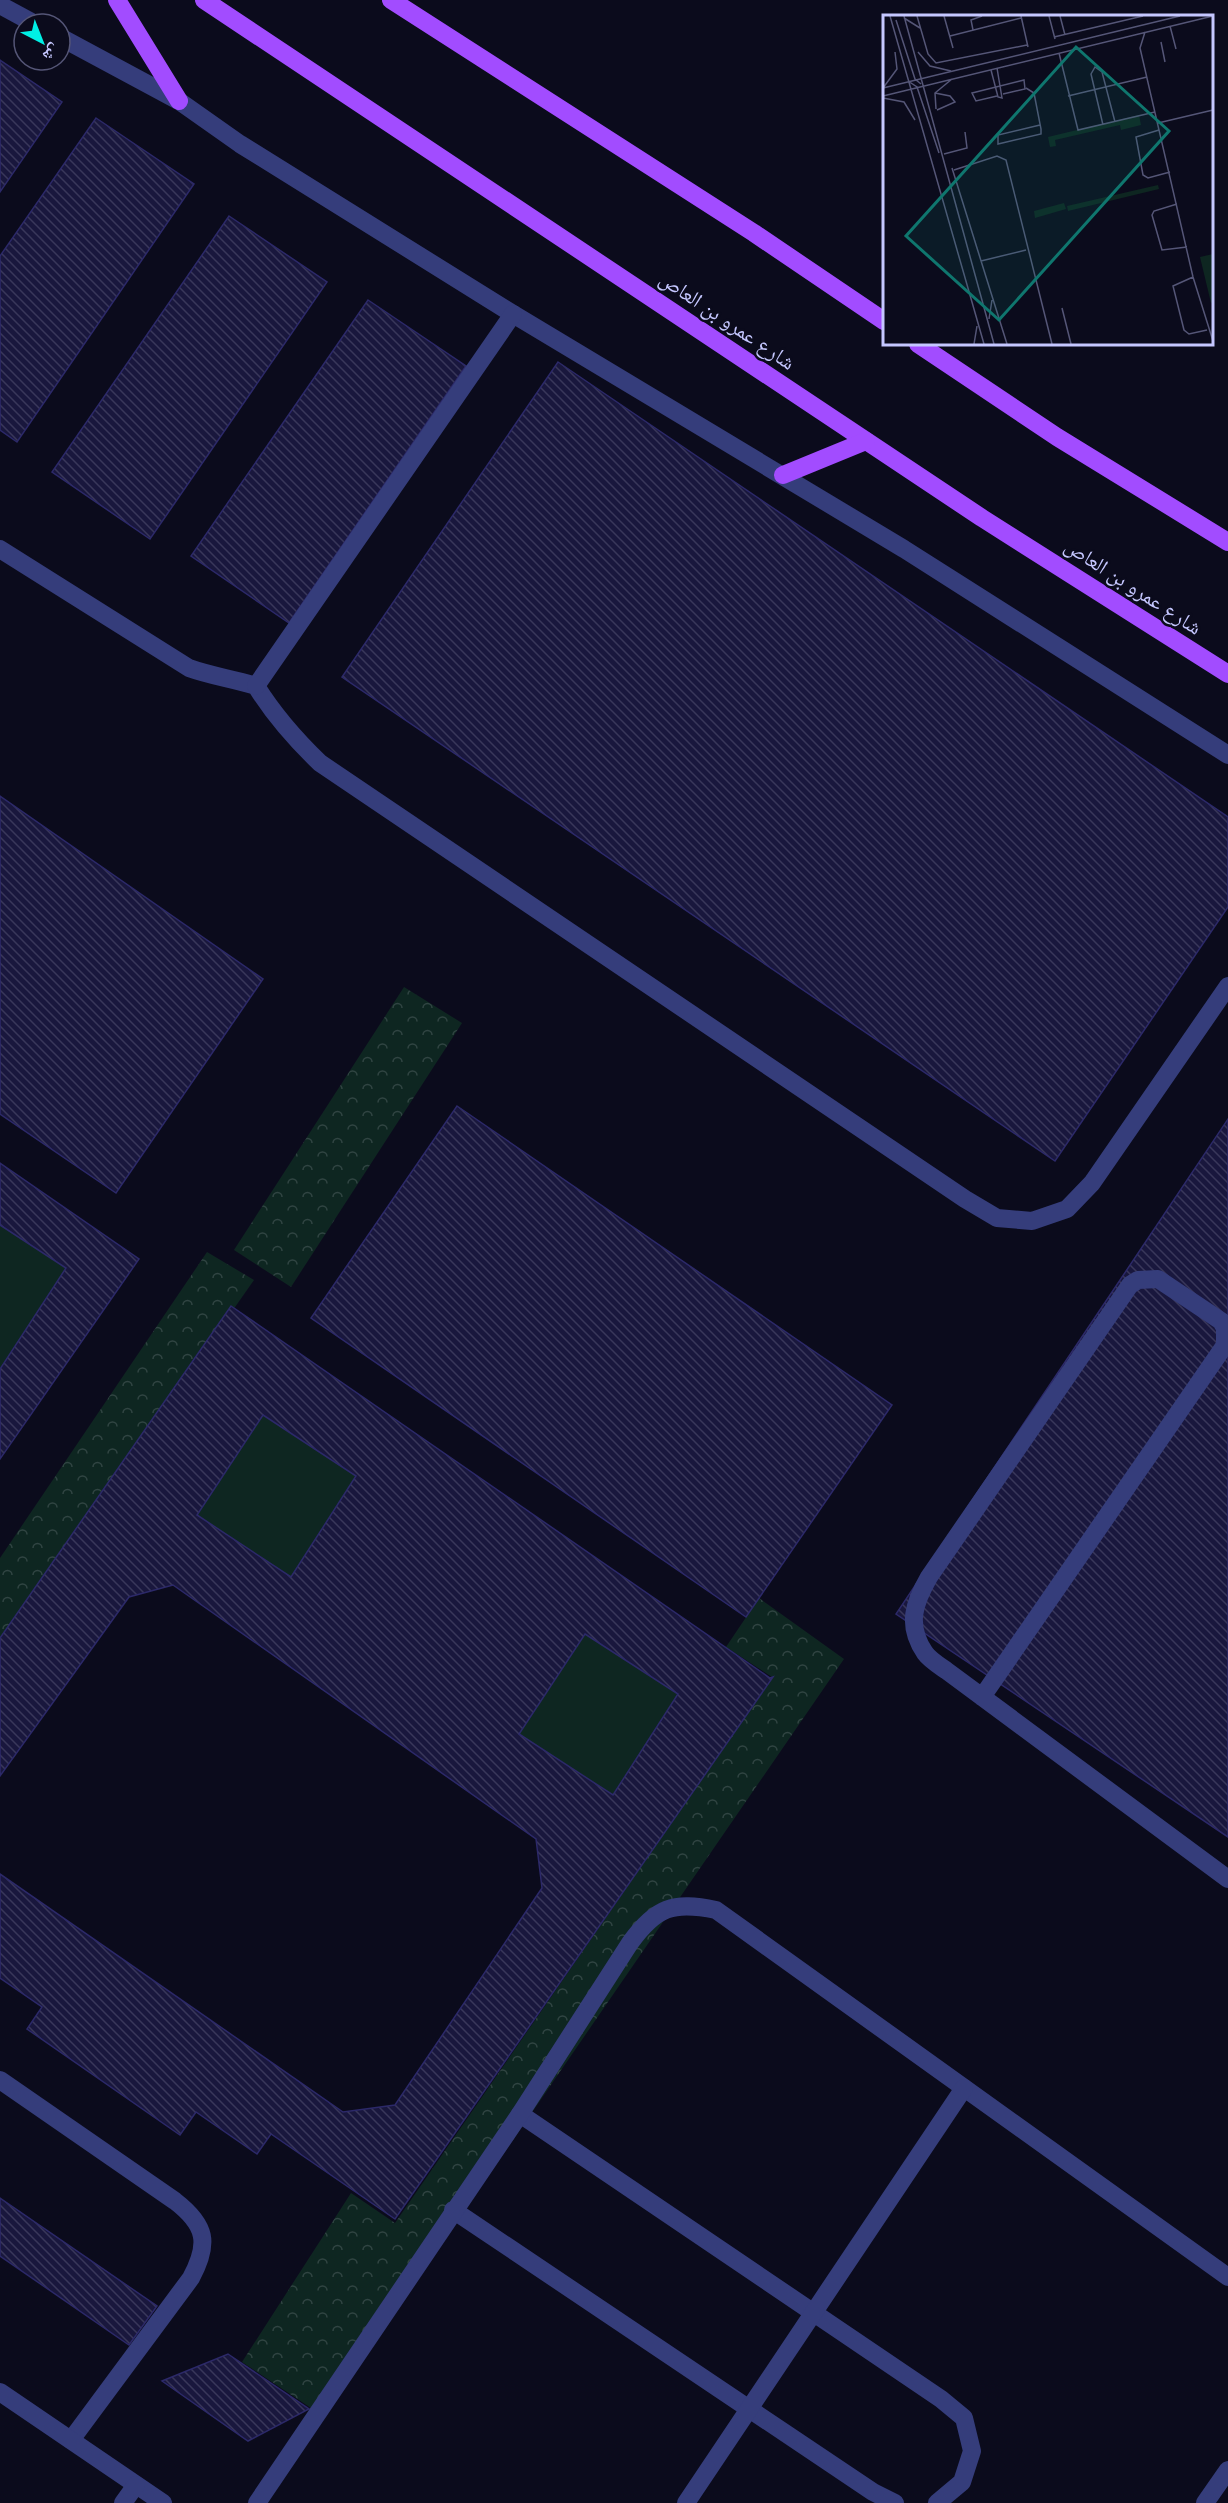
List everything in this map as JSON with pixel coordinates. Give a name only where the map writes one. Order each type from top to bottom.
[{"type":"main road","points":[[117,0],[179,101]]},
{"type":"main road","name":"شارع عمرو بن العاص","points":[[204,0],[992,524],[1228,674]]},
{"type":"main road","points":[[392,0],[754,233],[883,320]]},
{"type":"main road","points":[[920,345],[1058,437],[1228,542]]},
{"type":"main road","points":[[783,475],[867,441]]},
{"type":"street","points":[[72,43],[179,101],[240,144],[513,314],[783,475],[1228,755]]},
{"type":"street","points":[[256,686],[513,314]]},
{"type":"street","points":[[0,549],[189,668],[211,676],[256,686],[287,729],[320,763],[955,1193],[996,1218],[1032,1221],[1067,1209],[1092,1183],[1228,986]]},
{"type":"street","points":[[982,1697],[1225,1345],[1225,1328],[1221,1321],[1158,1279],[1138,1280],[1130,1285],[929,1577],[916,1601],[914,1629],[926,1654],[982,1697],[1228,1879]]},
{"type":"street","points":[[257,2503],[520,2114],[645,1922],[666,1909],[691,1905],[717,1910],[1228,2277]]},
{"type":"street","points":[[0,2080],[175,2201],[193,2215],[203,2235],[202,2258],[191,2278],[71,2440]]},
{"type":"street","points":[[686,2503],[964,2088]]},
{"type":"street","points":[[520,2114],[941,2399],[964,2418],[972,2451],[962,2482],[937,2503]]},
{"type":"street","points":[[453,2210],[873,2492],[895,2503]]},
{"type":"street","points":[[0,2392],[163,2503]]},
{"type":"street","points":[[1205,2503],[1228,2470]]},
{"type":"street","points":[[123,2503],[136,2485]]},
{"type":"green space","points":[[404,987],[462,1023],[291,1287],[234,1250]]},
{"type":"green space","points":[[0,1225],[66,1268],[0,1369]]},
{"type":"green space","points":[[207,1252],[254,1280],[0,1642],[0,1558]]},
{"type":"green space","points":[[263,1415],[356,1476],[291,1577],[197,1515]]},
{"type":"green space","points":[[759,1598],[844,1659],[323,2416],[242,2362],[351,2193],[395,2223],[772,1677],[726,1647]]},
{"type":"green space","points":[[585,1634],[678,1694],[613,1795],[519,1734]]},
{"type":"building","points":[[0,60],[12,68],[12,72],[18,72],[62,102],[0,192]]},
{"type":"building","points":[[96,118],[194,184],[17,442],[0,430],[0,256]]},
{"type":"building","points":[[229,216],[327,282],[150,539],[52,472]]},
{"type":"building","points":[[368,300],[466,366],[289,623],[191,556]]},
{"type":"building","points":[[558,362],[1228,817],[1228,907],[1055,1161],[342,677]]},
{"type":"building","points":[[0,796],[263,979],[116,1193],[0,1114]]},
{"type":"building","points":[[457,1106],[892,1405],[746,1617],[311,1318]]},
{"type":"building","points":[[1228,1119],[1228,1837],[896,1614]]},
{"type":"building","points":[[0,1163],[139,1259],[0,1459],[0,1369],[66,1268],[0,1225]]},
{"type":"building","points":[[231,1306],[770,1678],[773,1677],[395,2219],[271,2134],[257,2154],[196,2112],[180,2135],[27,2029],[42,2007],[0,1978],[0,1874],[343,2112],[395,2105],[542,1888],[536,1839],[173,1585],[129,1597],[0,1776],[0,1638]],"holes":[[[263,1415],[356,1476],[291,1577],[197,1515]],[[585,1634],[678,1694],[613,1795],[519,1734]]]},
{"type":"building","points":[[0,2198],[157,2306],[129,2345],[0,2256]]},
{"type":"building","points":[[228,2354],[309,2409],[248,2441],[162,2381]]}]
